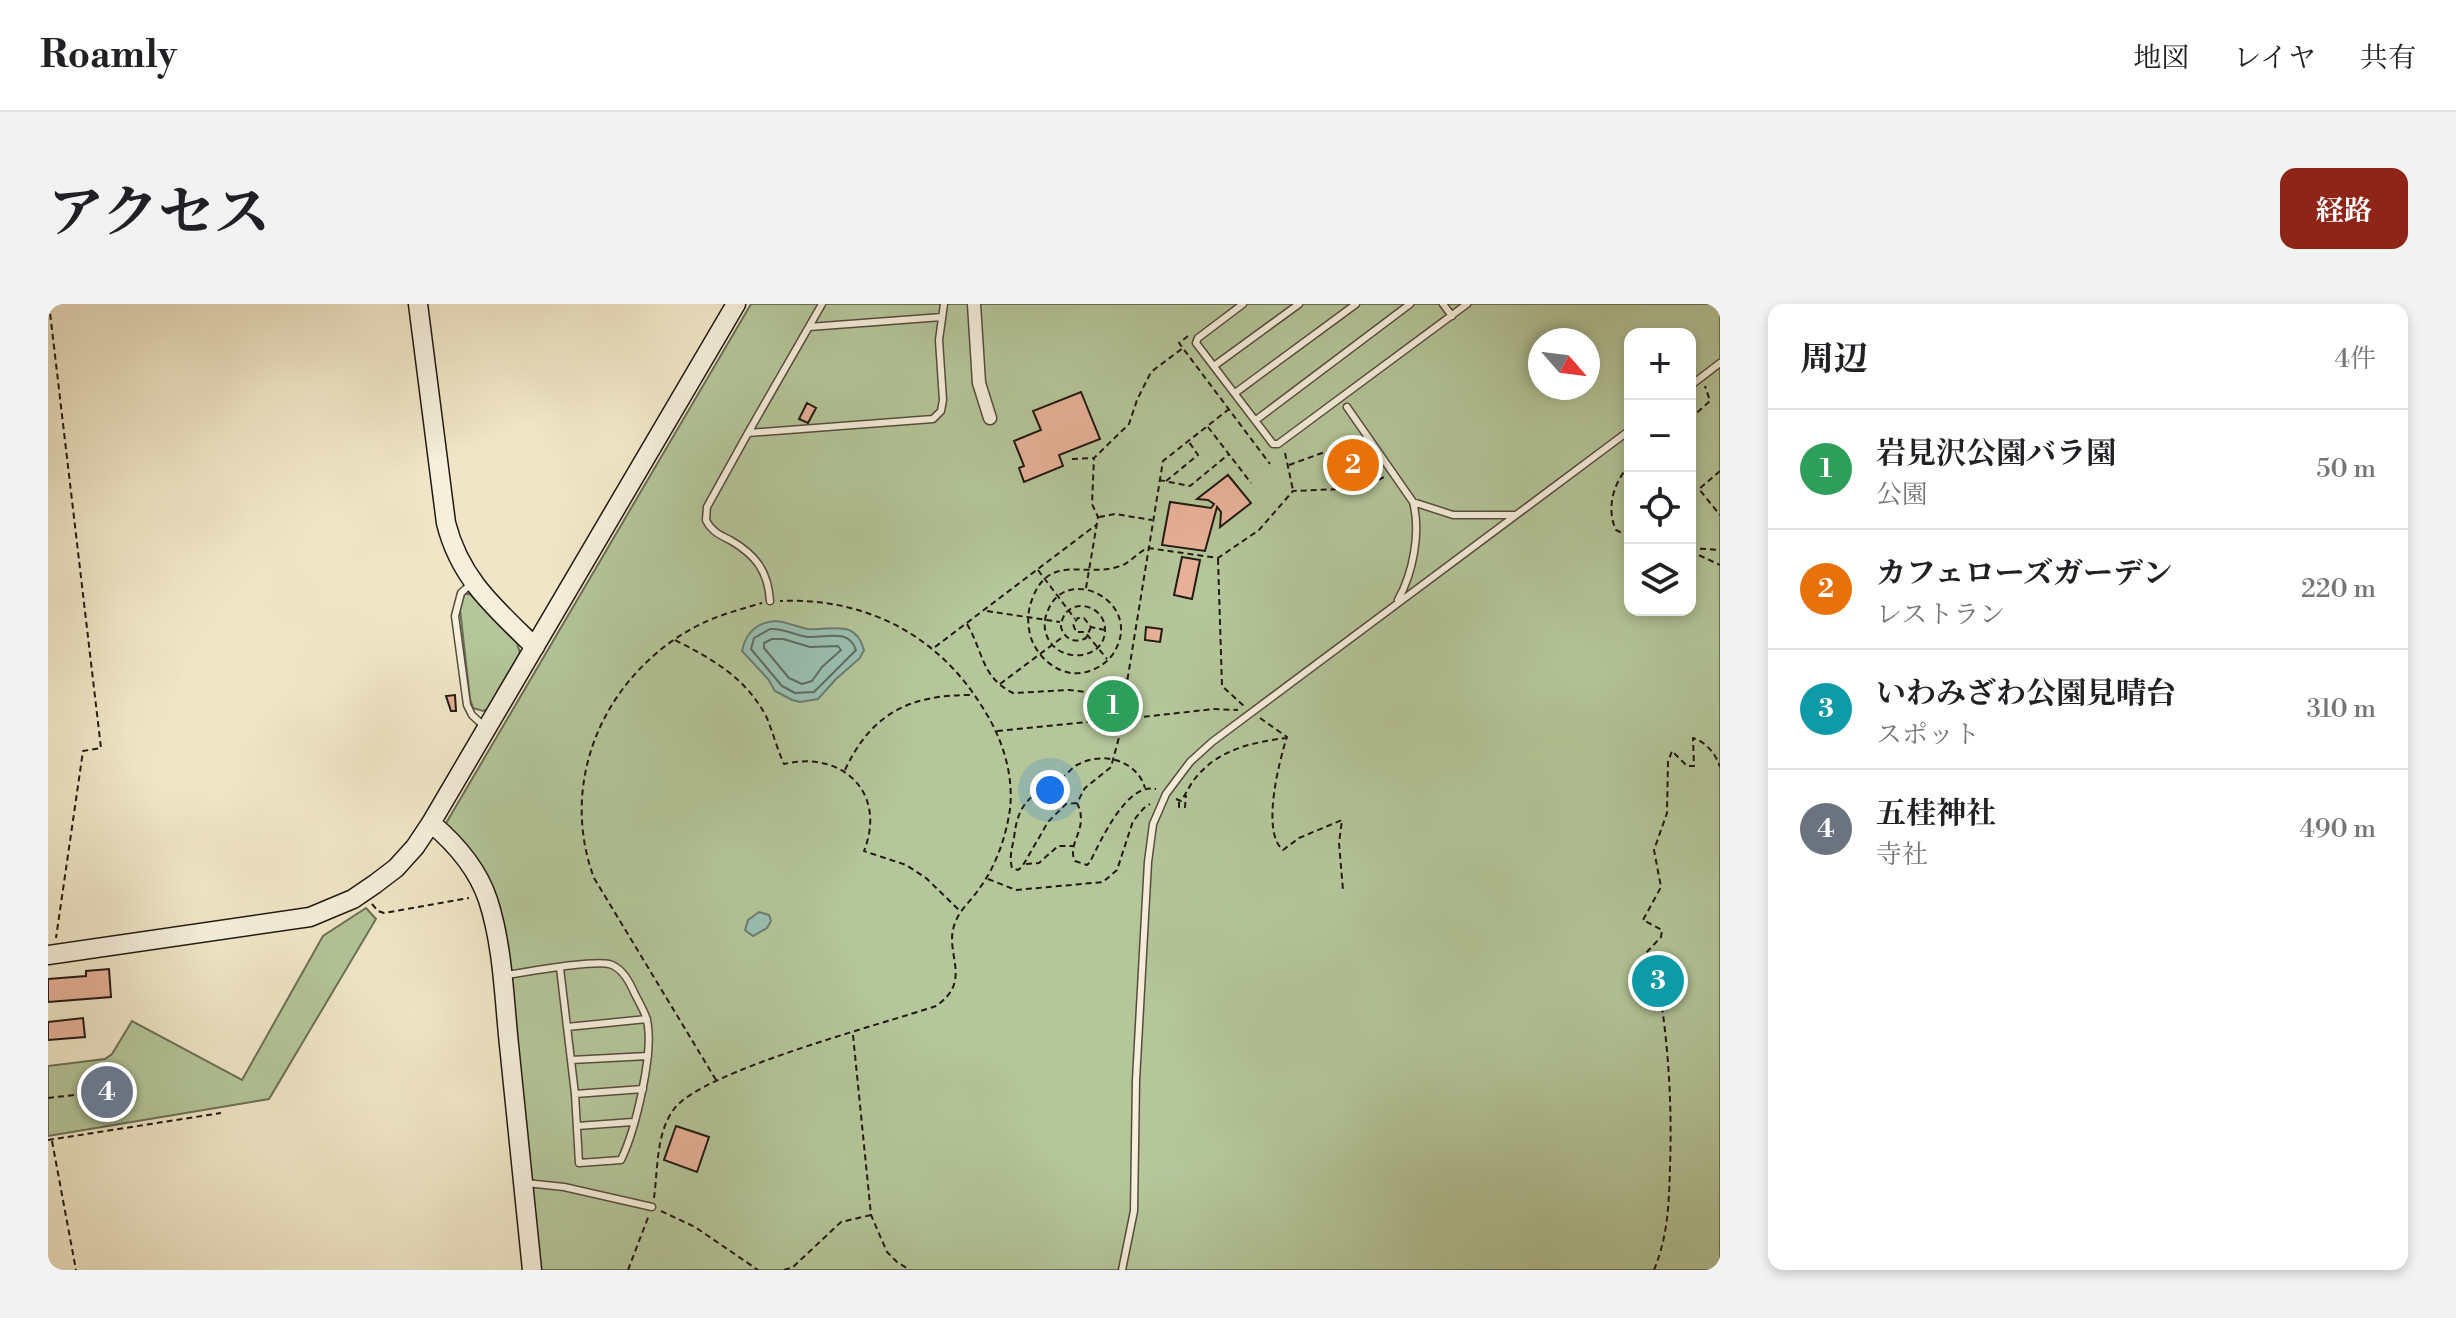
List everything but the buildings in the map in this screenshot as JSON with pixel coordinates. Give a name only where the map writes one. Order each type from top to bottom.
[{"type":"street","points":[[418,304],[446,523],[452,546],[473,582],[535,647]]},
{"type":"street","points":[[51,954],[310,917],[365,891],[396,868],[431,823],[736,304]]},
{"type":"street","points":[[974,304],[979,383],[990,418]]},
{"type":"street","points":[[431,823],[447,836],[473,870],[486,895],[493,922],[502,975],[532,1270]]},
{"type":"lane","points":[[770,601],[766,574],[737,544],[715,532],[706,520],[707,507],[822,304]]},
{"type":"lane","points":[[748,433],[933,419],[941,411],[943,400],[939,340],[944,304]]},
{"type":"lane","points":[[1243,304],[1198,338],[1196,343],[1273,444],[1278,444],[1467,304]]},
{"type":"lane","points":[[1214,366],[1299,304]]},
{"type":"lane","points":[[1235,393],[1356,304]]},
{"type":"lane","points":[[1256,420],[1410,304]]},
{"type":"lane","points":[[1443,304],[1452,316]]},
{"type":"lane","points":[[809,327],[942,317]]},
{"type":"lane","points":[[1696,382],[1720,363]]},
{"type":"lane","points":[[1347,407],[1413,502],[1417,532],[1404,590],[1396,603]]},
{"type":"lane","points":[[1122,1270],[1134,1211],[1136,1080],[1148,862],[1153,824],[1165,796],[1200,753],[1252,712],[1624,434]]},
{"type":"lane","points":[[1413,502],[1453,515],[1515,515]]},
{"type":"lane","points":[[473,582],[461,593],[455,616],[467,705],[472,715],[487,729]]},
{"type":"lane","points":[[502,975],[560,968],[604,963],[620,970],[629,982],[647,1019],[648,1056],[643,1089],[621,1160],[579,1163],[575,1094],[560,968]]},
{"type":"lane","points":[[567,1027],[647,1019]]},
{"type":"lane","points":[[571,1060],[648,1056]]},
{"type":"lane","points":[[575,1094],[643,1089]]},
{"type":"lane","points":[[577,1126],[633,1122]]},
{"type":"lane","points":[[523,1183],[564,1187],[652,1207]]},
{"type":"path","points":[[49,304],[101,748],[83,751],[51,954]]},
{"type":"path","points":[[1072,459],[1094,458],[1129,424],[1151,372],[1183,348],[1270,464]]},
{"type":"path","points":[[1696,414],[1710,401],[1707,388],[1700,379]]},
{"type":"path","points":[[1181,801],[1151,787],[1145,789],[1126,803],[1115,817],[1087,865],[1075,861],[1072,856],[1083,819],[1077,803],[1085,788],[1111,767],[1115,759],[1163,461],[1229,409]]},
{"type":"path","points":[[1207,426],[1251,483]]},
{"type":"path","points":[[1166,481],[1198,455],[1188,441]]},
{"type":"path","points":[[1289,465],[1333,449],[1343,455]]},
{"type":"path","points":[[1285,453],[1293,491]]},
{"type":"path","points":[[1159,480],[1190,486],[1229,454]]},
{"type":"path","points":[[1085,589],[1098,517],[1092,504],[1094,458]]},
{"type":"path","points":[[1720,471],[1699,489],[1720,515]]},
{"type":"path","points":[[1067,609],[1084,605],[1098,612],[1105,630],[1098,648],[1078,656],[1065,653],[1048,638],[1044,620],[1047,609],[1058,597],[1073,589],[1085,589],[1110,601],[1118,613],[1121,627],[1119,642],[1107,660],[1087,672],[1071,673],[1057,668],[1040,655],[1032,640],[1027,618],[1031,599],[1045,578],[1064,569],[1102,570],[1122,566],[1148,548],[1218,558],[1259,530],[1293,491],[1369,487],[1391,472]]},
{"type":"path","points":[[1624,474],[1610,508],[1616,530],[1624,534]]},
{"type":"path","points":[[1098,517],[1115,514],[1152,520]]},
{"type":"path","points":[[934,648],[1096,524]]},
{"type":"path","points":[[1696,550],[1720,550]]},
{"type":"path","points":[[1696,553],[1720,565]]},
{"type":"path","points":[[1218,558],[1222,686],[1287,737]]},
{"type":"path","points":[[1038,570],[1076,620]]},
{"type":"path","points":[[628,1270],[652,1207],[662,1134],[671,1112],[691,1092],[716,1080],[835,1037],[936,1006],[949,996],[956,968],[952,932],[960,911],[987,878],[998,855],[1010,808],[1005,753],[975,695],[958,671],[934,648],[880,618],[848,607],[815,601],[770,601],[723,615],[675,640],[649,659],[626,682],[598,732],[587,765],[582,791],[581,830],[594,878],[716,1080]]},
{"type":"path","points":[[1083,618],[1084,605]]},
{"type":"path","points":[[1067,609],[1061,622],[1065,636],[1076,641],[1088,636],[1091,627],[1083,618],[1076,620]]},
{"type":"path","points":[[985,611],[1061,622]]},
{"type":"path","points":[[1076,620],[1074,630],[1080,634],[1085,632],[1107,660]]},
{"type":"path","points":[[967,624],[982,652],[988,673],[1013,693],[1069,690],[1096,693],[1128,678]]},
{"type":"path","points":[[1091,627],[1105,630]]},
{"type":"path","points":[[1000,684],[1065,636]]},
{"type":"path","points":[[675,640],[715,661],[740,680],[766,718],[784,764],[817,761],[844,771],[860,787],[870,811],[870,829],[864,851],[906,865],[926,878],[960,911]]},
{"type":"path","points":[[844,771],[866,734],[895,710],[934,697],[975,695]]},
{"type":"path","points":[[996,731],[1214,709],[1252,712]]},
{"type":"path","points":[[1186,793],[1187,803],[1183,808],[1178,806],[1186,793],[1205,767],[1246,745],[1287,737]]},
{"type":"path","points":[[1287,737],[1275,782],[1277,845],[1283,850],[1299,838],[1342,820],[1339,843],[1343,890]]},
{"type":"path","points":[[1658,968],[1646,953],[1661,937],[1662,930],[1643,920],[1661,887],[1654,850],[1667,813],[1668,762],[1672,751],[1687,766],[1694,766],[1693,738],[1700,740],[1717,757],[1720,767]]},
{"type":"path","points":[[1077,803],[1066,804],[1057,812],[1018,870],[1010,864],[1015,824],[1021,808],[1039,789],[1060,779],[1078,764],[1093,759],[1115,759],[1134,769],[1145,789]]},
{"type":"path","points":[[987,878],[1016,890],[1103,882],[1117,870],[1133,821],[1144,808],[1165,796]]},
{"type":"path","points":[[1010,808],[1021,808]]},
{"type":"path","points":[[1023,864],[1039,863],[1058,846],[1074,846]]},
{"type":"path","points":[[365,891],[378,911],[384,913],[486,895]]},
{"type":"path","points":[[1654,1270],[1664,1244],[1669,1203],[1671,1125],[1670,1059],[1660,993]]},
{"type":"path","points":[[853,1033],[871,1215],[887,1252],[910,1270]]},
{"type":"path","points":[[48,1098],[91,1093]]},
{"type":"path","points":[[76,1270],[50,1140],[221,1113]]},
{"type":"path","points":[[652,1207],[695,1227],[758,1270]]},
{"type":"path","points":[[784,1270],[793,1267],[841,1222],[871,1215]]},
{"type":"green space","points":[[751,304],[1720,304],[1720,1270],[541,1270],[510,968],[499,905],[477,862],[445,825]]},
{"type":"green space","points":[[464,594],[470,594],[517,643],[520,653],[488,709],[483,711],[473,708],[470,699],[460,609]]},
{"type":"green space","points":[[366,908],[376,919],[269,1099],[48,1136],[48,1066],[105,1059],[112,1054],[132,1021],[242,1080],[323,936]]},
{"type":"water","points":[[776,621],[808,629],[849,630],[860,640],[864,650],[860,658],[818,699],[792,700],[775,691],[742,651],[753,629]]},
{"type":"water","points":[[759,912],[769,915],[771,921],[767,928],[753,936],[745,930],[748,920]]},
{"type":"place","name":"カフェローズガーデン","points":[[1353,465]]},
{"type":"place","name":"岩見沢公園バラ園","points":[[1113,706]]},
{"type":"place","name":"いわみざわ公園見晴台","points":[[1658,981]]},
{"type":"place","name":"五桂神社","points":[[107,1092]]}]
